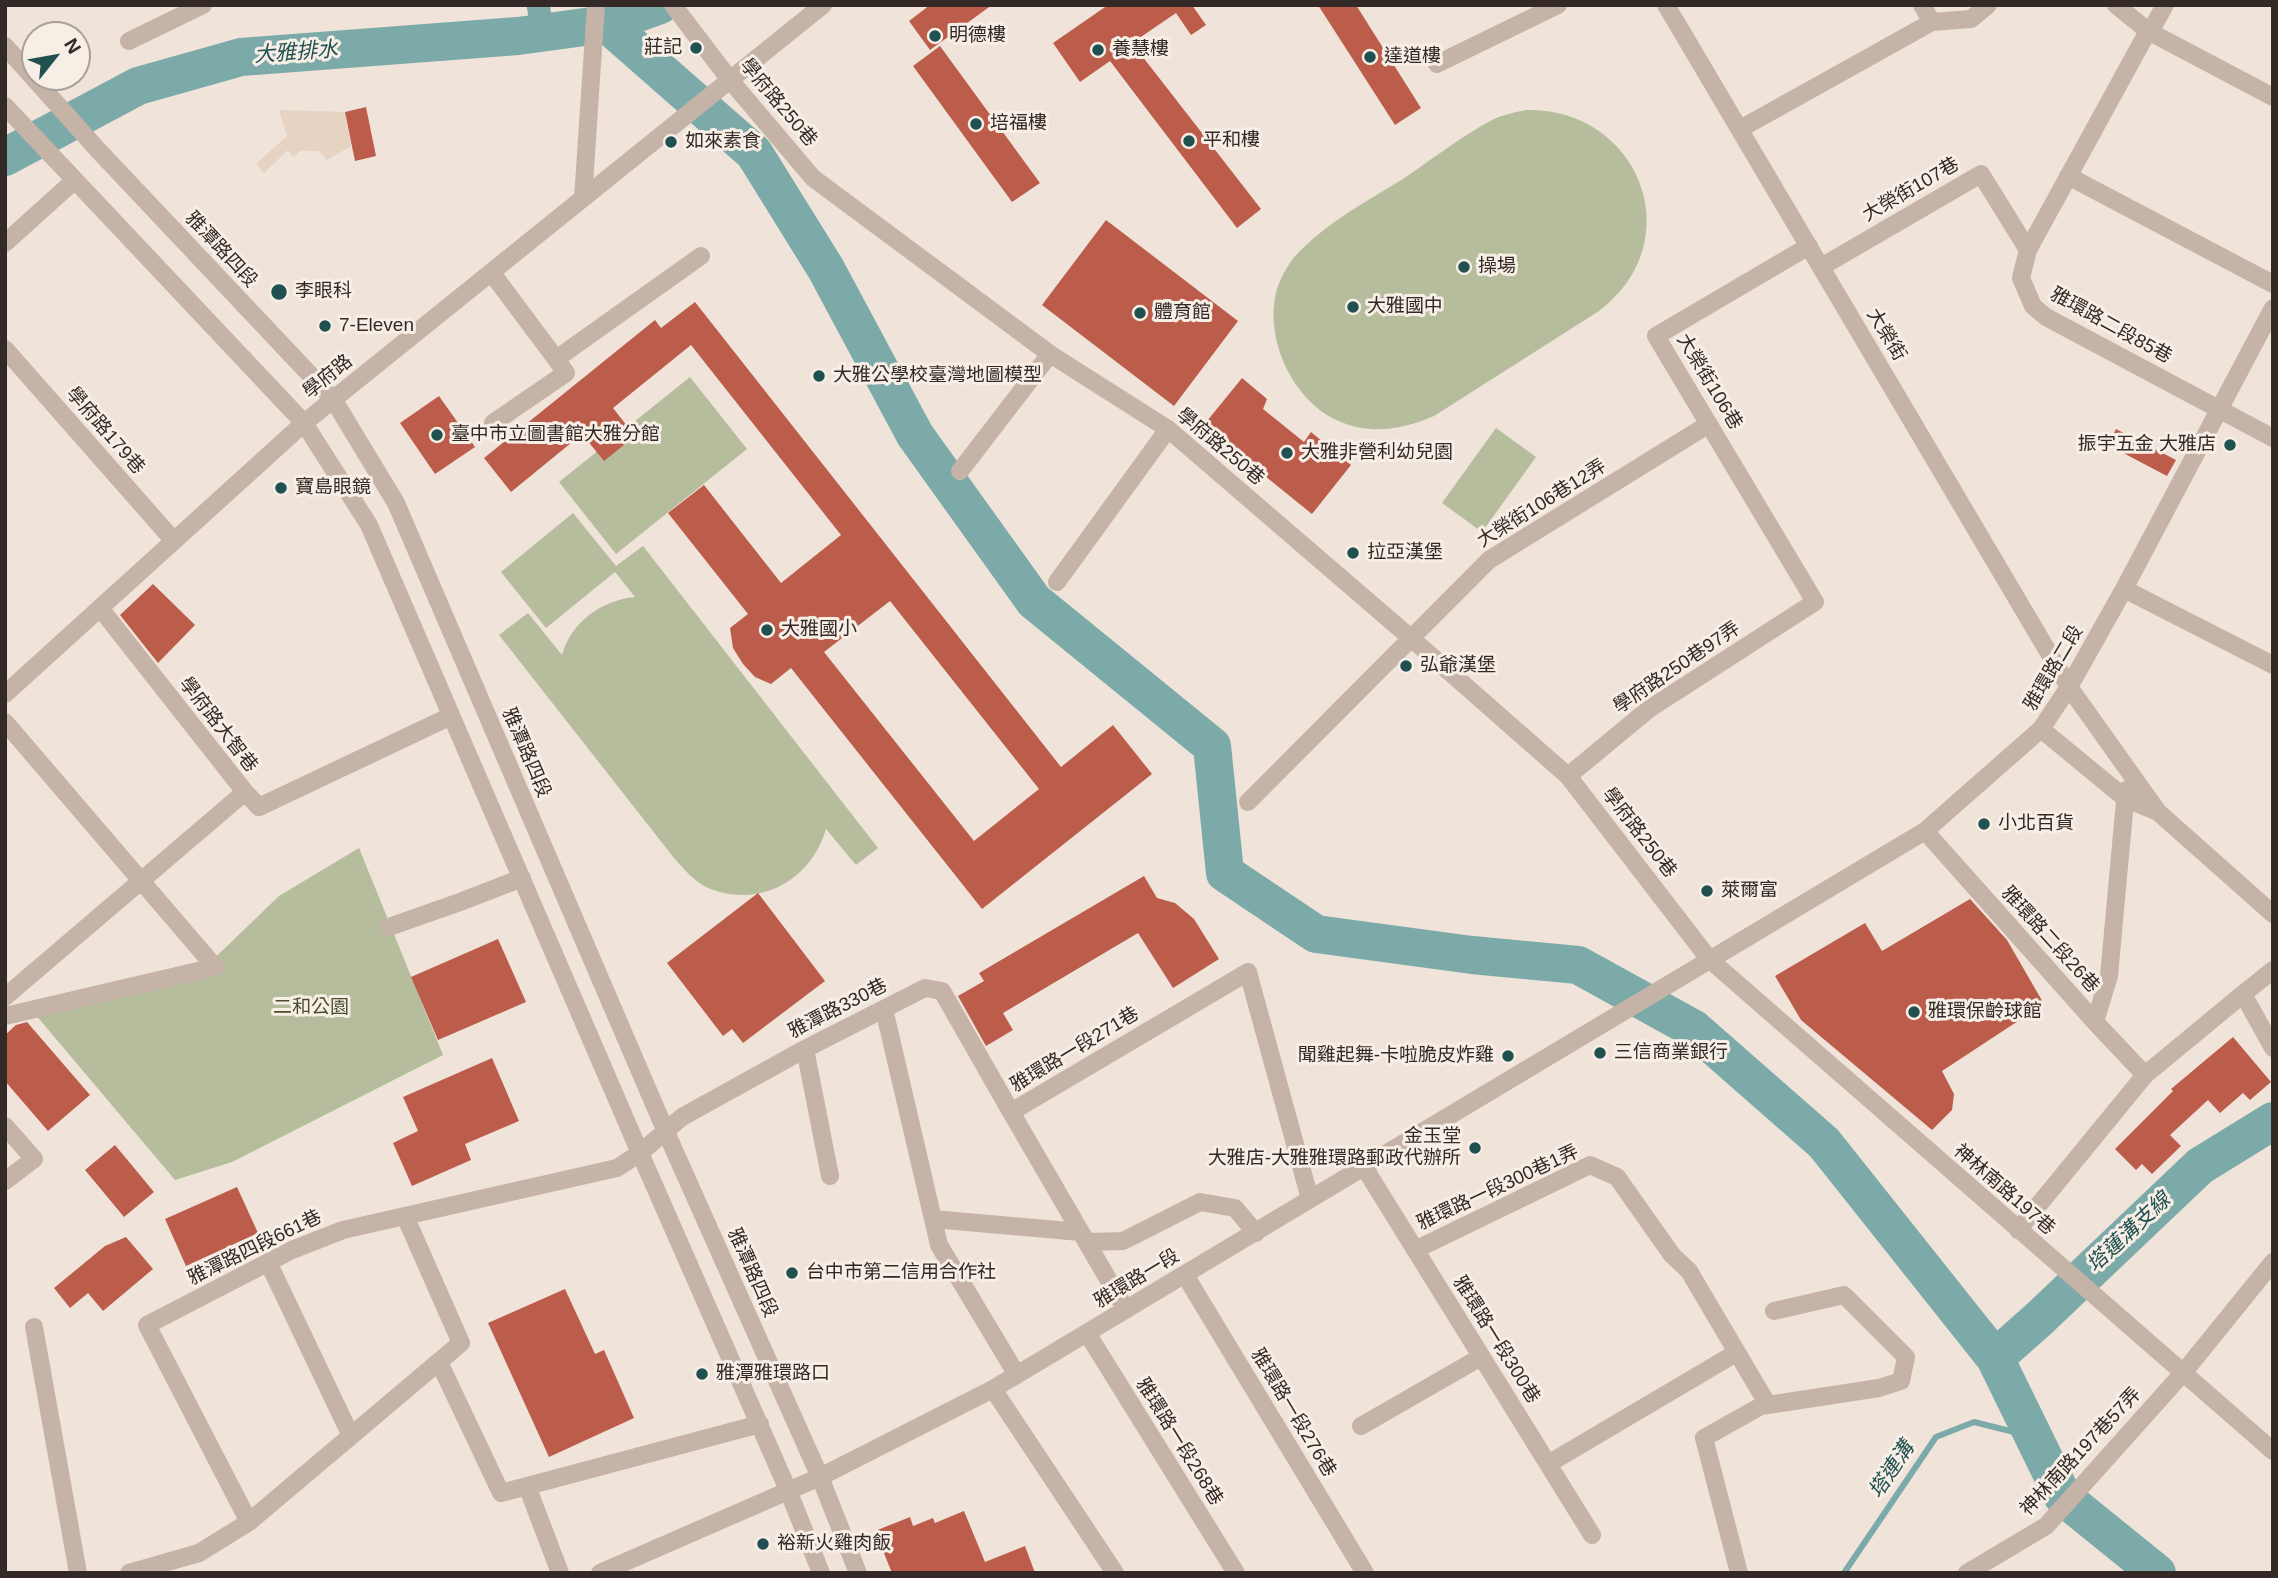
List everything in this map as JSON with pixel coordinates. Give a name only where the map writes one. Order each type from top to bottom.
[{"type":"street","points":[[129,41],[203,5]]},
{"type":"street","points":[[583,198],[596,5]]},
{"type":"street","name":"學府路","points":[[5,694],[304,422],[823,5]]},
{"type":"street","points":[[1437,64],[1558,5]]},
{"type":"street","name":"大榮街","points":[[1667,5],[2069,687],[2158,812]]},
{"type":"street","points":[[1922,5],[1932,22]]},
{"type":"street","points":[[1740,130],[1932,22],[1971,19],[1988,5]]},
{"type":"street","points":[[2116,5],[2149,32],[2273,97]]},
{"type":"street","points":[[2028,250],[2165,5]]},
{"type":"street","name":"學府路250巷","points":[[673,6],[730,80],[813,177],[1050,354],[1168,429],[1568,776],[1709,959]]},
{"type":"street","name":"雅潭路四段","points":[[5,46],[98,150],[334,399],[396,503],[666,1132],[820,1476],[858,1573]]},
{"type":"street","points":[[5,106],[304,422],[369,525],[760,1424],[821,1573]]},
{"type":"street","name":"大榮街107巷","points":[[1821,267],[1981,174],[2028,250]]},
{"type":"street","points":[[5,243],[70,175]]},
{"type":"street","points":[[2068,176],[2273,284]]},
{"type":"street","name":"大榮街106巷","points":[[1809,246],[1656,336],[1815,602]]},
{"type":"street","name":"雅環路二段85巷","points":[[2028,250],[2021,278],[2033,306],[2046,317],[2273,438]]},
{"type":"street","points":[[556,359],[701,256]]},
{"type":"street","points":[[491,272],[566,373],[493,423]]},
{"type":"street","name":"雅環路二段","points":[[1674,980],[1925,831],[2041,729],[2069,687],[2124,589],[2273,308]]},
{"type":"street","name":"學府路179巷","points":[[5,349],[174,541]]},
{"type":"street","points":[[960,471],[1050,354]]},
{"type":"street","name":"大榮街106巷12弄","points":[[1248,802],[1489,560],[1709,424]]},
{"type":"street","points":[[1057,582],[1168,429]]},
{"type":"street","points":[[2124,589],[2273,665]]},
{"type":"street","name":"學府路250巷97弄","points":[[1568,776],[1649,709],[1815,602]]},
{"type":"street","name":"學府路大智巷","points":[[5,997],[245,792],[100,608]]},
{"type":"street","points":[[245,792],[259,807],[451,716]]},
{"type":"street","points":[[5,722],[215,967],[5,1016]]},
{"type":"street","points":[[2041,729],[2126,799],[2158,812],[2273,914]]},
{"type":"street","points":[[2095,1022],[2109,976],[2126,799],[2126,770]]},
{"type":"street","name":"雅環路二段26巷","points":[[1925,831],[2145,1075]]},
{"type":"street","points":[[389,927],[522,878]]},
{"type":"street","name":"神林南路197巷","points":[[1709,959],[2273,1451]]},
{"type":"street","points":[[2018,1230],[2145,1075],[2273,970]]},
{"type":"street","name":"雅環路一段271巷","points":[[1126,1310],[1011,1112],[1248,972],[1310,1199]]},
{"type":"street","name":"雅環路一段","points":[[600,1573],[820,1476],[993,1389],[1674,980]]},
{"type":"street","name":"雅潭路330巷","points":[[640,1153],[682,1117],[805,1049],[925,988],[942,991],[1011,1112]]},
{"type":"street","points":[[2243,994],[2273,1048]]},
{"type":"street","points":[[884,1009],[939,1245],[1017,1375]]},
{"type":"street","points":[[805,1049],[830,1175]]},
{"type":"street","points":[[5,1126],[33,1159],[5,1181]]},
{"type":"street","name":"雅潭路四段661巷","points":[[249,1522],[147,1325],[292,1250],[343,1230],[617,1168],[640,1153]]},
{"type":"street","name":"雅環路一段300巷1弄","points":[[1415,1250],[1590,1164],[1617,1177],[1672,1255],[1689,1271],[1768,1405]]},
{"type":"street","name":"雅環路一段300巷","points":[[1364,1167],[1592,1535]]},
{"type":"street","points":[[933,1219],[1122,1241],[1200,1202],[1235,1208],[1256,1233]]},
{"type":"street","points":[[129,1573],[200,1553],[249,1522],[461,1343],[405,1216]]},
{"type":"street","points":[[268,1262],[351,1436]]},
{"type":"street","name":"神林南路197巷57弄","points":[[1967,1573],[2046,1526],[2183,1373],[2273,1262]]},
{"type":"street","name":"雅環路一段276巷","points":[[1185,1275],[1365,1573]]},
{"type":"street","points":[[1740,1573],[1704,1438],[1761,1406],[1879,1388],[1901,1381],[1906,1357],[1844,1294],[1774,1311]]},
{"type":"street","points":[[34,1327],[78,1573]]},
{"type":"street","name":"雅環路一段268巷","points":[[1087,1333],[1236,1573]]},
{"type":"street","points":[[1548,1464],[1736,1353]]},
{"type":"street","points":[[1361,1426],[1481,1357]]},
{"type":"street","points":[[439,1362],[501,1493],[760,1424]]},
{"type":"street","points":[[993,1389],[1115,1573]]},
{"type":"street","points":[[527,1486],[559,1573]]},
{"type":"green space","points":[[1527,110],[1566,115],[1599,131],[1624,154],[1640,184],[1647,216],[1643,250],[1627,282],[1599,311],[1434,416],[1399,427],[1376,429],[1352,426],[1324,413],[1296,384],[1278,348],[1274,308],[1277,289],[1284,272],[1298,253],[1338,220],[1496,118]]},
{"type":"green space","points":[[690,377],[747,449],[616,554],[559,482]]},
{"type":"green space","points":[[1496,428],[1536,457],[1482,532],[1442,503]]},
{"type":"green space","points":[[573,513],[616,566],[643,546],[878,848],[856,865],[826,829],[819,847],[795,876],[780,886],[745,895],[706,887],[681,866],[499,635],[528,613],[562,655],[573,632],[590,615],[611,603],[635,597],[615,572],[546,628],[501,572]]},
{"type":"green space","name":"二和公園","points":[[359,848],[443,1055],[232,1162],[175,1180],[35,1014],[195,977],[279,896]]},
{"type":"shaded area","points":[[279,110],[345,112],[351,146],[327,160],[319,151],[300,151],[293,157],[288,150],[264,173],[256,164],[287,136]]},
{"type":"building","name":"明德樓","points":[[930,5],[992,5],[930,50],[909,21]]},
{"type":"building","points":[[1108,5],[1192,5],[1206,25],[1191,35],[1176,13],[1132,43],[1261,209],[1237,228],[1110,61],[1080,82],[1053,43]]},
{"type":"building","name":"達道樓","points":[[1318,5],[1356,5],[1421,108],[1395,125]]},
{"type":"building","name":"培福樓","points":[[940,46],[1040,183],[1012,202],[913,66]]},
{"type":"building","points":[[366,107],[376,156],[355,161],[345,112]]},
{"type":"building","name":"體育館","points":[[1106,220],[1238,321],[1174,406],[1042,305]]},
{"type":"building","points":[[695,302],[1061,767],[1113,725],[1152,774],[982,909],[791,668],[771,684],[755,677],[733,648],[730,628],[748,614],[668,513],[704,485],[781,583],[841,535],[691,345],[613,408],[635,436],[604,461],[582,434],[511,492],[484,458],[655,320],[661,328]],"holes":[[[890,601],[1039,789],[974,841],[824,652]]]},
{"type":"building","name":"大雅非營利幼兒園","points":[[1242,378],[1267,399],[1263,409],[1304,442],[1311,432],[1351,465],[1312,514],[1203,426]]},
{"type":"building","name":"臺中市立圖書館大雅分館","points":[[439,396],[475,447],[435,474],[400,423]]},
{"type":"building","points":[[2116,429],[2176,460],[2167,476],[2108,445]]},
{"type":"building","points":[[153,584],[195,625],[158,663],[120,615]]},
{"type":"building","points":[[1144,876],[1157,898],[1175,903],[1194,919],[1219,959],[1173,988],[1138,933],[1003,1013],[1013,1030],[986,1046],[958,996],[984,981],[979,973]]},
{"type":"building","points":[[758,893],[825,981],[743,1043],[732,1029],[723,1036],[667,963]]},
{"type":"building","name":"雅環保齡球館","points":[[1970,899],[2007,940],[2044,1004],[1942,1071],[1954,1094],[1952,1110],[1932,1130],[1801,1020],[1775,976],[1865,923],[1882,951]]},
{"type":"building","points":[[498,939],[526,1002],[438,1040],[411,977]]},
{"type":"building","points":[[27,1022],[90,1095],[48,1131],[5,1081],[5,1035],[16,1025]]},
{"type":"building","points":[[2233,1037],[2271,1082],[2250,1100],[2243,1093],[2220,1113],[2208,1100],[2170,1135],[2181,1146],[2152,1174],[2142,1164],[2136,1170],[2115,1149],[2173,1091],[2171,1089]]},
{"type":"building","points":[[492,1058],[519,1121],[465,1144],[471,1160],[412,1186],[393,1143],[418,1131],[403,1097]]},
{"type":"building","points":[[115,1145],[154,1192],[124,1217],[85,1170]]},
{"type":"building","points":[[237,1187],[258,1233],[186,1266],[165,1219]]},
{"type":"building","points":[[126,1237],[153,1269],[103,1311],[88,1293],[70,1308],[54,1288],[105,1246]]},
{"type":"building","points":[[565,1289],[595,1354],[604,1350],[634,1418],[549,1457],[488,1323]]},
{"type":"building","points":[[964,1511],[985,1562],[1025,1546],[1035,1573],[892,1573],[875,1531],[910,1517],[913,1526],[933,1518],[935,1523]]},
{"type":"waterway","points":[[538,5],[543,32]]},
{"type":"waterway","name":"大雅排水","points":[[5,157],[138,86],[241,57],[518,36],[607,24],[660,5]]},
{"type":"waterway","points":[[607,24],[754,153],[826,269],[915,435],[1034,601],[1212,746],[1225,873],[1316,934],[1472,955],[1578,965],[1694,1029],[1824,1143],[1995,1358],[2063,1497],[2157,1573]]},
{"type":"waterway","name":"塔蓮溝支線","points":[[1995,1358],[2200,1166],[2273,1121]]},
{"type":"waterway","name":"塔連溝","points":[[1844,1573],[1936,1437],[1974,1422],[2034,1437]]},
{"type":"place","name":"明德樓","points":[[935,36]]},
{"type":"place","name":"莊記","points":[[696,48]]},
{"type":"place","name":"養慧樓","points":[[1098,50]]},
{"type":"place","name":"達道樓","points":[[1370,57]]},
{"type":"place","name":"培福樓","points":[[976,124]]},
{"type":"place","name":"平和樓","points":[[1189,141]]},
{"type":"place","name":"如來素食","points":[[671,142]]},
{"type":"place","name":"操場","points":[[1464,267]]},
{"type":"place","name":"李眼科","points":[[279,292]]},
{"type":"place","name":"大雅國中","points":[[1353,307]]},
{"type":"place","name":"體育館","points":[[1140,313]]},
{"type":"place","name":"7-Eleven","points":[[325,326]]},
{"type":"place","name":"大雅公學校臺灣地圖模型","points":[[819,376]]},
{"type":"place","name":"臺中市立圖書館大雅分館","points":[[437,435]]},
{"type":"place","name":"振宇五金 大雅店","points":[[2230,445]]},
{"type":"place","name":"大雅非營利幼兒園","points":[[1287,453]]},
{"type":"place","name":"寶島眼鏡","points":[[281,488]]},
{"type":"place","name":"拉亞漢堡","points":[[1353,553]]},
{"type":"place","name":"大雅國小","points":[[767,630]]},
{"type":"place","name":"弘爺漢堡","points":[[1406,666]]},
{"type":"place","name":"小北百貨","points":[[1984,824]]},
{"type":"place","name":"萊爾富","points":[[1707,891]]},
{"type":"place","name":"雅環保齡球館","points":[[1914,1012]]},
{"type":"place","name":"三信商業銀行","points":[[1600,1053]]},
{"type":"place","name":"聞雞起舞-卡啦脆皮炸雞","points":[[1508,1056]]},
{"type":"place","name":"金玉堂 大雅店-大雅雅環路郵政代辦所","points":[[1475,1148]]},
{"type":"place","name":"台中市第二信用合作社","points":[[792,1273]]},
{"type":"place","name":"雅潭雅環路口","points":[[702,1374]]},
{"type":"place","name":"裕新火雞肉飯","points":[[763,1544]]}]
